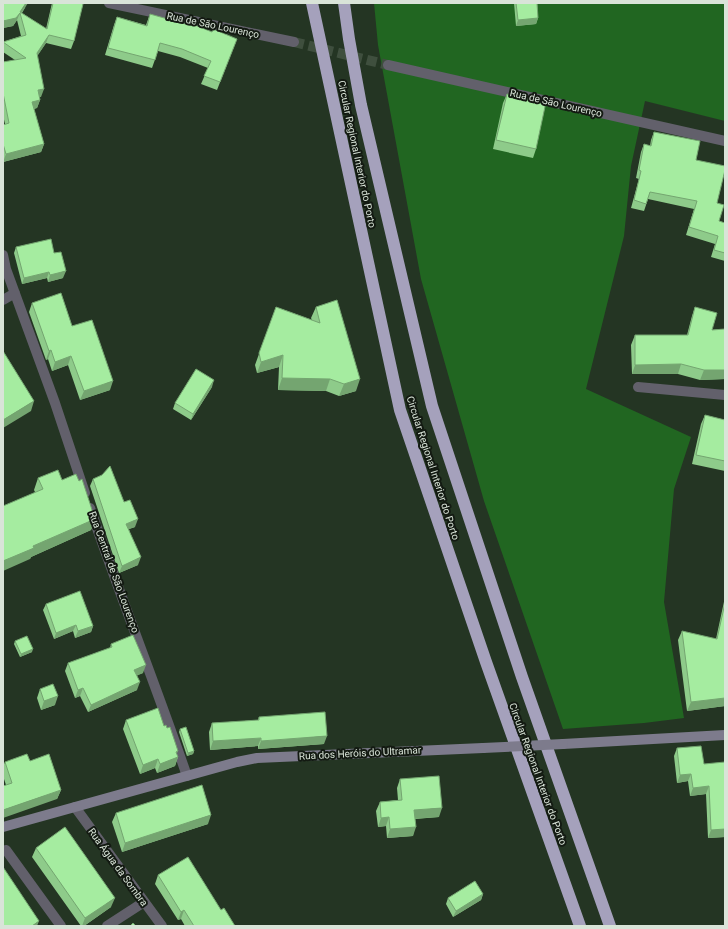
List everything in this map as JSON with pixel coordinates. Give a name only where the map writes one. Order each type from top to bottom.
[{"type":"highway","name":"Circular Regional Interior do Porto","points":[[312,3],[400,410],[486,662],[580,926]]},
{"type":"highway","name":"Circular Regional Interior do Porto","points":[[344,3],[349,39],[362,105],[432,406],[522,677],[610,926]]},
{"type":"street","name":"Rua de São Lourenço","points":[[109,3],[294,42]]},
{"type":"street","name":"Rua de São Lourenço","points":[[388,65],[725,142]]},
{"type":"street","name":"Rua Central de São Lourenço","points":[[3,255],[6,269],[55,403],[112,572],[158,692],[187,776]]},
{"type":"street","points":[[3,300],[15,293]]},
{"type":"street","points":[[638,387],[725,395]]},
{"type":"street","name":"Rua dos Heróis do Ultramar","points":[[3,827],[237,762],[257,758],[725,735]]},
{"type":"street","name":"Rua Água da Sombra","points":[[75,807],[162,926]]},
{"type":"street","points":[[6,850],[61,926]]},
{"type":"street","points":[[107,926],[144,902]]},
{"type":"green space","points":[[374,3],[725,3],[725,121],[645,101],[631,166],[624,236],[586,389],[691,437],[674,489],[664,602],[684,718],[644,723],[563,729],[484,501],[421,279],[378,45]]},
{"type":"building","points":[[3,3],[26,3],[20,12],[47,29],[53,3],[83,4],[74,41],[49,35],[37,53],[44,89],[38,90],[40,100],[32,102],[44,144],[6,154],[3,144],[3,125],[9,123],[3,93],[3,62],[26,58],[3,42],[26,35],[20,13],[16,18],[3,21]]},
{"type":"building","points":[[516,3],[537,3],[538,18],[518,20]]},
{"type":"building","points":[[150,14],[189,25],[190,23],[212,32],[213,29],[237,39],[220,82],[204,76],[211,61],[182,49],[160,43],[155,60],[108,48],[117,17],[147,26]]},
{"type":"building","points":[[507,94],[546,102],[536,149],[496,140]]},
{"type":"building","points":[[654,132],[700,141],[696,160],[725,166],[717,203],[724,205],[719,221],[725,223],[725,253],[714,250],[718,236],[689,227],[697,201],[650,192],[646,204],[634,200],[641,171],[639,170],[644,144],[651,146]]},
{"type":"building","points":[[51,239],[54,253],[61,252],[66,271],[50,275],[49,272],[24,278],[16,247]]},
{"type":"building","points":[[61,293],[72,326],[92,320],[113,381],[84,391],[71,356],[55,362],[51,350],[49,351],[32,303]]},
{"type":"building","points":[[337,300],[360,379],[344,384],[330,379],[282,378],[283,355],[261,362],[259,353],[276,307],[320,323],[316,307]]},
{"type":"building","points":[[695,307],[717,313],[712,330],[725,329],[725,370],[704,370],[681,364],[635,365],[635,335],[688,335]]},
{"type":"building","points":[[3,351],[34,401],[3,420]]},
{"type":"building","points":[[196,369],[214,380],[193,414],[175,403]]},
{"type":"building","points":[[705,415],[725,420],[725,461],[696,455]]},
{"type":"building","points":[[110,466],[124,502],[130,500],[138,519],[126,524],[141,557],[122,566],[93,479],[102,475]]},
{"type":"building","points":[[58,470],[62,480],[76,474],[79,481],[82,479],[95,519],[3,561],[3,506],[43,489],[38,478]]},
{"type":"building","points":[[80,591],[93,626],[78,631],[76,625],[56,633],[46,604]]},
{"type":"building","points":[[725,603],[725,698],[691,702],[682,631],[717,639]]},
{"type":"building","points":[[133,635],[146,665],[134,670],[140,682],[91,705],[83,688],[78,690],[68,663],[112,647],[111,644]]},
{"type":"building","points":[[27,636],[33,649],[21,654],[15,641]]},
{"type":"building","points":[[53,684],[58,696],[44,701],[40,689]]},
{"type":"building","points":[[158,708],[164,726],[166,725],[167,728],[170,727],[178,751],[176,752],[178,757],[160,764],[158,759],[143,765],[126,720]]},
{"type":"building","points":[[325,712],[327,736],[261,741],[261,738],[213,741],[212,723],[259,720],[259,717]]},
{"type":"building","points":[[186,727],[194,751],[188,753],[180,729]]},
{"type":"building","points":[[701,746],[704,764],[725,762],[725,829],[711,830],[709,786],[693,788],[691,774],[680,775],[677,748]]},
{"type":"building","points":[[27,754],[30,761],[49,754],[61,790],[3,810],[3,786],[12,783],[5,762]]},
{"type":"building","points":[[439,776],[442,808],[414,810],[416,827],[390,829],[389,817],[381,818],[380,802],[402,800],[400,779]]},
{"type":"building","points":[[202,785],[211,815],[125,843],[116,813]]},
{"type":"building","points":[[65,827],[115,898],[85,918],[36,848]]},
{"type":"building","points":[[188,857],[221,910],[224,908],[235,926],[194,926],[184,910],[181,912],[158,875]]},
{"type":"building","points":[[3,867],[39,921],[32,926],[3,926]]},
{"type":"building","points":[[475,881],[483,894],[456,911],[448,898]]},
{"type":"tunnel","points":[[294,42],[388,65]]}]
